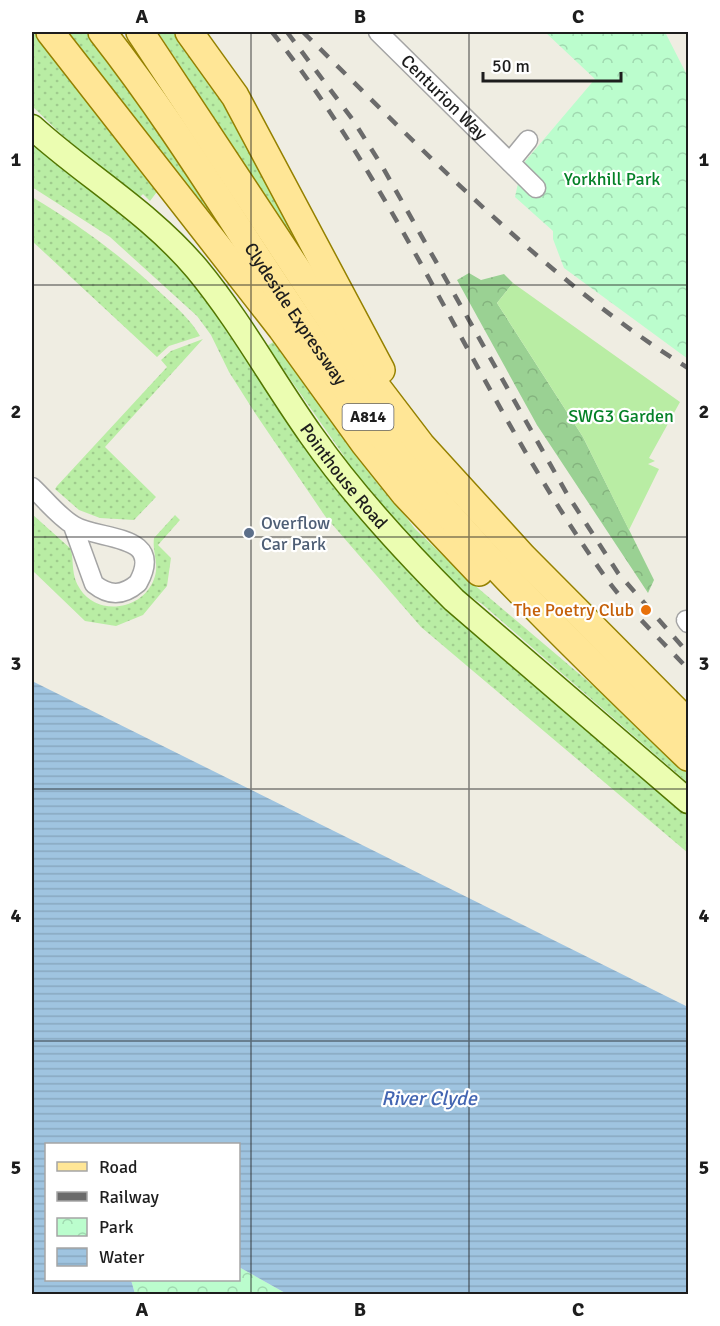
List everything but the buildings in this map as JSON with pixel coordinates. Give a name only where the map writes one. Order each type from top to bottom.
[{"type":"main road","name":"A814","points":[[50,32],[282,329],[338,408],[405,494],[478,571],[628,699]]},
{"type":"main road","name":"Clydeside Expressway","points":[[102,32],[193,156],[300,322],[352,396],[388,442],[491,560],[688,757]]},
{"type":"main road","name":"Clydeside Expressway","points":[[140,32],[363,369],[421,445],[524,557],[688,723]]},
{"type":"main road","name":"A814","points":[[189,32],[221,74],[259,140],[421,445]]},
{"type":"street","name":"Centurion Way","points":[[378,32],[536,188]]},
{"type":"street","name":"Pointhouse Road","points":[[32,127],[128,202],[183,254],[233,316],[285,398],[342,477],[419,564],[462,606],[688,801]]},
{"type":"street","points":[[510,162],[528,140]]},
{"type":"street","points":[[32,488],[73,526]]},
{"type":"green space","points":[[32,32],[39,32],[159,189],[150,201],[143,194],[139,198],[63,136],[32,106]]},
{"type":"green space","points":[[67,32],[91,32],[180,153],[243,261]]},
{"type":"green space","points":[[158,32],[180,32],[212,72],[315,273]]},
{"type":"green space","name":"Yorkhill Park","points":[[545,32],[665,32],[688,77],[688,359],[564,268],[553,239],[553,231],[515,197],[522,165],[595,79]]},
{"type":"green space","points":[[32,142],[105,195],[174,257],[486,641],[688,814],[688,853],[421,627],[325,516],[255,413],[229,372],[211,335],[197,316],[110,237],[32,187]]},
{"type":"green space","points":[[32,197],[83,230],[132,267],[183,314],[200,336],[169,346],[157,357],[32,241]]},
{"type":"green space","points":[[469,273],[481,280],[504,274],[513,283],[497,303],[583,437],[654,580],[648,593],[537,425],[457,280]]},
{"type":"green space","name":"SWG3 Garden","points":[[513,283],[680,402],[649,458],[655,461],[648,464],[659,469],[629,530],[583,437],[497,303]]},
{"type":"green space","points":[[203,339],[105,447],[156,497],[134,520],[100,518],[79,510],[55,489],[57,486],[167,367],[161,360],[171,351]]},
{"type":"green space","points":[[275,341],[415,529],[472,583],[616,705],[688,771],[688,783],[425,557],[341,460],[344,456],[267,346]]},
{"type":"green space","points":[[32,514],[71,549],[74,574],[80,589],[88,598],[98,604],[108,606],[130,603],[140,598],[148,589],[156,574],[154,538],[175,515],[180,520],[158,545],[171,558],[167,586],[143,615],[116,626],[85,621],[32,570]]},
{"type":"green space","points":[[240,1268],[287,1294],[135,1294],[131,1281],[240,1281]]},
{"type":"water","name":"River Clyde","points":[[32,681],[688,1007],[688,1294],[287,1294],[240,1268],[240,1143],[45,1143],[45,1281],[131,1281],[135,1294],[32,1294]]},
{"type":"railway","points":[[272,32],[319,97],[363,164],[520,443],[562,511],[615,590],[688,669]]},
{"type":"railway","points":[[287,32],[353,120],[382,166],[567,494],[618,573],[688,653]]},
{"type":"railway","points":[[303,32],[440,167],[535,254],[584,295],[635,333],[688,368]]},
{"type":"place","name":"Overflow Car Park","points":[[249,533]]},
{"type":"place","name":"The Poetry Club","points":[[646,610]]}]
